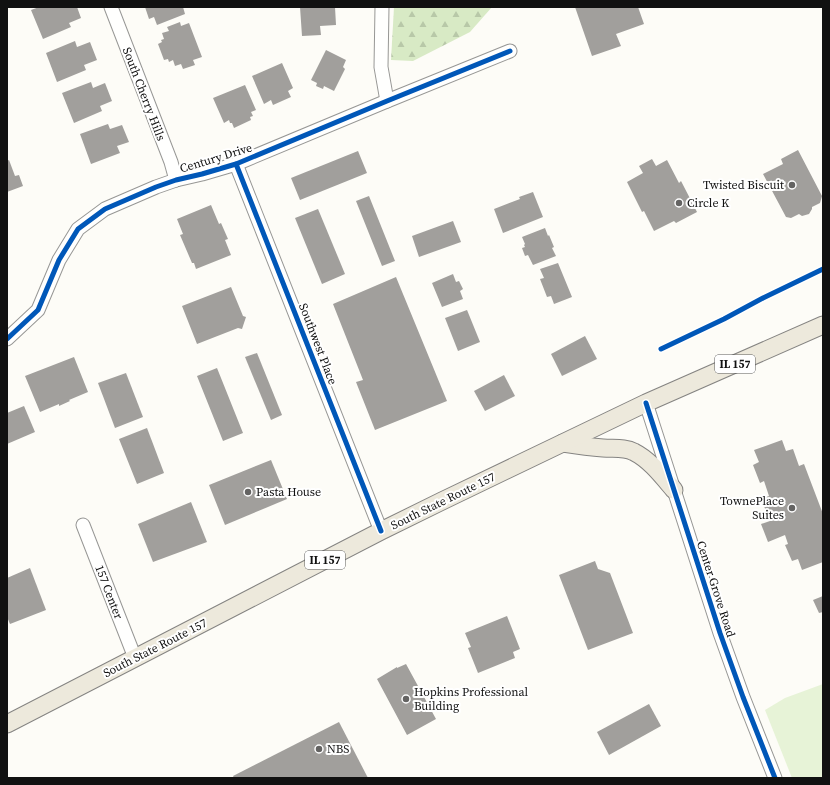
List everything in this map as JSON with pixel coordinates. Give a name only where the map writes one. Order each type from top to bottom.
[{"type":"main road","name":"South State Route 157","points":[[7,724],[381,531],[646,403],[823,325]]},
{"type":"main road","points":[[563,443],[588,447],[617,448],[632,451],[648,461],[674,490]]},
{"type":"street","name":"South Cherry Hills","points":[[111,7],[171,162],[176,180]]},
{"type":"street","points":[[382,7],[380,67],[387,101]]},
{"type":"street","name":"Century Drive","points":[[7,339],[38,310],[59,260],[78,229],[106,209],[176,180],[236,164],[510,51]]},
{"type":"street","name":"Southwest Place","points":[[236,164],[381,531]]},
{"type":"street","name":"Center Grove Road","points":[[646,403],[720,634],[775,778]]},
{"type":"street","name":"157 Center","points":[[83,525],[135,658]]},
{"type":"green space","points":[[394,7],[492,7],[470,32],[413,61],[391,60]]},
{"type":"green space","points":[[823,684],[823,778],[792,778],[765,710],[785,698]]},
{"type":"building","points":[[39,7],[77,7],[81,18],[69,23],[71,27],[43,39],[31,10]]},
{"type":"building","points":[[145,7],[183,7],[185,14],[157,25],[154,17],[149,19]]},
{"type":"building","points":[[300,7],[335,7],[336,25],[320,26],[321,35],[302,36]]},
{"type":"building","points":[[575,7],[638,7],[644,24],[616,34],[621,46],[592,56]]},
{"type":"building","points":[[180,22],[181,26],[189,23],[202,57],[193,60],[195,65],[183,69],[181,64],[175,66],[173,60],[169,62],[168,59],[164,60],[158,44],[164,39],[162,33],[169,31],[167,27]]},
{"type":"building","points":[[75,41],[77,47],[90,42],[97,60],[84,65],[86,70],[57,82],[46,53]]},
{"type":"building","points":[[326,50],[346,60],[343,67],[345,69],[334,91],[324,86],[323,89],[316,86],[317,83],[311,80]]},
{"type":"building","points":[[282,63],[293,88],[288,91],[291,97],[273,105],[271,100],[264,104],[252,76]]},
{"type":"building","points":[[91,82],[93,88],[105,83],[112,101],[100,106],[102,111],[74,123],[62,93]]},
{"type":"building","points":[[245,85],[256,110],[251,112],[253,116],[250,117],[251,120],[234,128],[229,120],[224,123],[213,98]]},
{"type":"building","points":[[108,124],[110,129],[122,125],[129,142],[117,146],[120,153],[91,164],[80,134]]},
{"type":"building","name":"Twisted Biscuit","points":[[798,150],[822,196],[820,203],[812,207],[809,214],[802,216],[799,214],[791,218],[786,217],[763,174],[783,164],[781,159]]},
{"type":"building","points":[[358,151],[367,173],[300,200],[291,178]]},
{"type":"building","points":[[652,159],[656,166],[667,160],[679,183],[681,181],[697,212],[676,223],[674,221],[654,231],[644,211],[642,212],[627,182],[643,173],[639,166]]},
{"type":"building","points":[[9,160],[15,176],[19,175],[23,186],[7,192],[7,161]]},
{"type":"building","points":[[533,192],[543,217],[503,233],[494,209],[520,199],[519,197]]},
{"type":"building","points":[[369,196],[395,261],[382,266],[356,201]]},
{"type":"building","points":[[211,205],[219,224],[221,223],[228,239],[225,240],[231,255],[196,269],[180,235],[183,234],[177,219]]},
{"type":"building","points":[[318,209],[345,274],[322,284],[295,218]]},
{"type":"building","points":[[453,221],[461,242],[419,257],[412,236]]},
{"type":"building","points":[[545,228],[554,247],[552,248],[556,256],[533,265],[528,255],[525,256],[522,248],[525,247],[525,244],[522,237]]},
{"type":"building","points":[[558,263],[572,297],[554,304],[551,296],[547,297],[540,279],[544,278],[540,269]]},
{"type":"building","points":[[453,274],[456,282],[459,281],[463,289],[460,291],[463,299],[442,307],[432,283]]},
{"type":"building","points":[[396,277],[447,401],[375,430],[356,382],[363,380],[333,304]]},
{"type":"building","points":[[231,287],[243,316],[246,317],[242,329],[238,328],[197,344],[182,306]]},
{"type":"building","points":[[467,310],[480,342],[458,351],[445,318]]},
{"type":"building","points":[[585,336],[597,359],[562,376],[551,354]]},
{"type":"building","points":[[257,353],[282,415],[271,420],[245,357]]},
{"type":"building","points":[[74,357],[88,392],[59,406],[59,404],[40,412],[25,376]]},
{"type":"building","points":[[217,368],[243,433],[223,441],[197,376]]},
{"type":"building","points":[[126,373],[143,417],[115,428],[98,383]]},
{"type":"building","points":[[504,375],[515,396],[485,411],[474,391]]},
{"type":"building","points":[[24,406],[35,432],[7,444],[7,413]]},
{"type":"building","points":[[147,428],[164,473],[137,484],[119,439]]},
{"type":"building","name":"TownePlace Suites","points":[[782,440],[786,451],[793,449],[799,466],[804,464],[823,514],[823,562],[802,570],[798,559],[792,561],[785,545],[788,544],[785,535],[768,542],[761,524],[770,521],[762,501],[764,500],[763,498],[769,496],[764,481],[760,483],[753,465],[759,462],[754,450]]},
{"type":"building","name":"Pasta House","points":[[271,460],[287,499],[225,525],[209,485]]},
{"type":"building","points":[[191,502],[207,542],[153,562],[138,524]]},
{"type":"building","points":[[595,561],[598,569],[610,573],[633,633],[588,650],[559,575]]},
{"type":"building","points":[[30,568],[46,610],[10,624],[7,617],[7,578]]},
{"type":"building","points":[[823,596],[823,612],[819,613],[813,600]]},
{"type":"building","points":[[507,616],[520,649],[513,652],[515,658],[478,673],[468,648],[471,647],[465,633]]},
{"type":"building","name":"Hopkins Professional Building","points":[[406,664],[436,719],[407,735],[377,679],[397,667]]},
{"type":"building","points":[[649,704],[661,726],[609,755],[597,732]]},
{"type":"building","name":"NBS","points":[[339,722],[368,778],[234,778],[233,776]]},
{"type":"cycle path","points":[[7,339],[38,310],[59,260],[78,229],[105,209],[176,180],[236,164],[510,51]]},
{"type":"cycle path","points":[[236,164],[381,531]]},
{"type":"cycle path","points":[[661,349],[823,269]]},
{"type":"cycle path","points":[[646,403],[720,633],[775,778]]},
{"type":"place","name":"Twisted Biscuit","points":[[792,185]]},
{"type":"place","name":"Circle K","points":[[679,203]]},
{"type":"place","name":"Pasta House","points":[[248,492]]},
{"type":"place","name":"TownePlace Suites","points":[[792,508]]},
{"type":"place","name":"Hopkins Professional Building","points":[[406,699]]},
{"type":"place","name":"NBS","points":[[319,749]]}]
